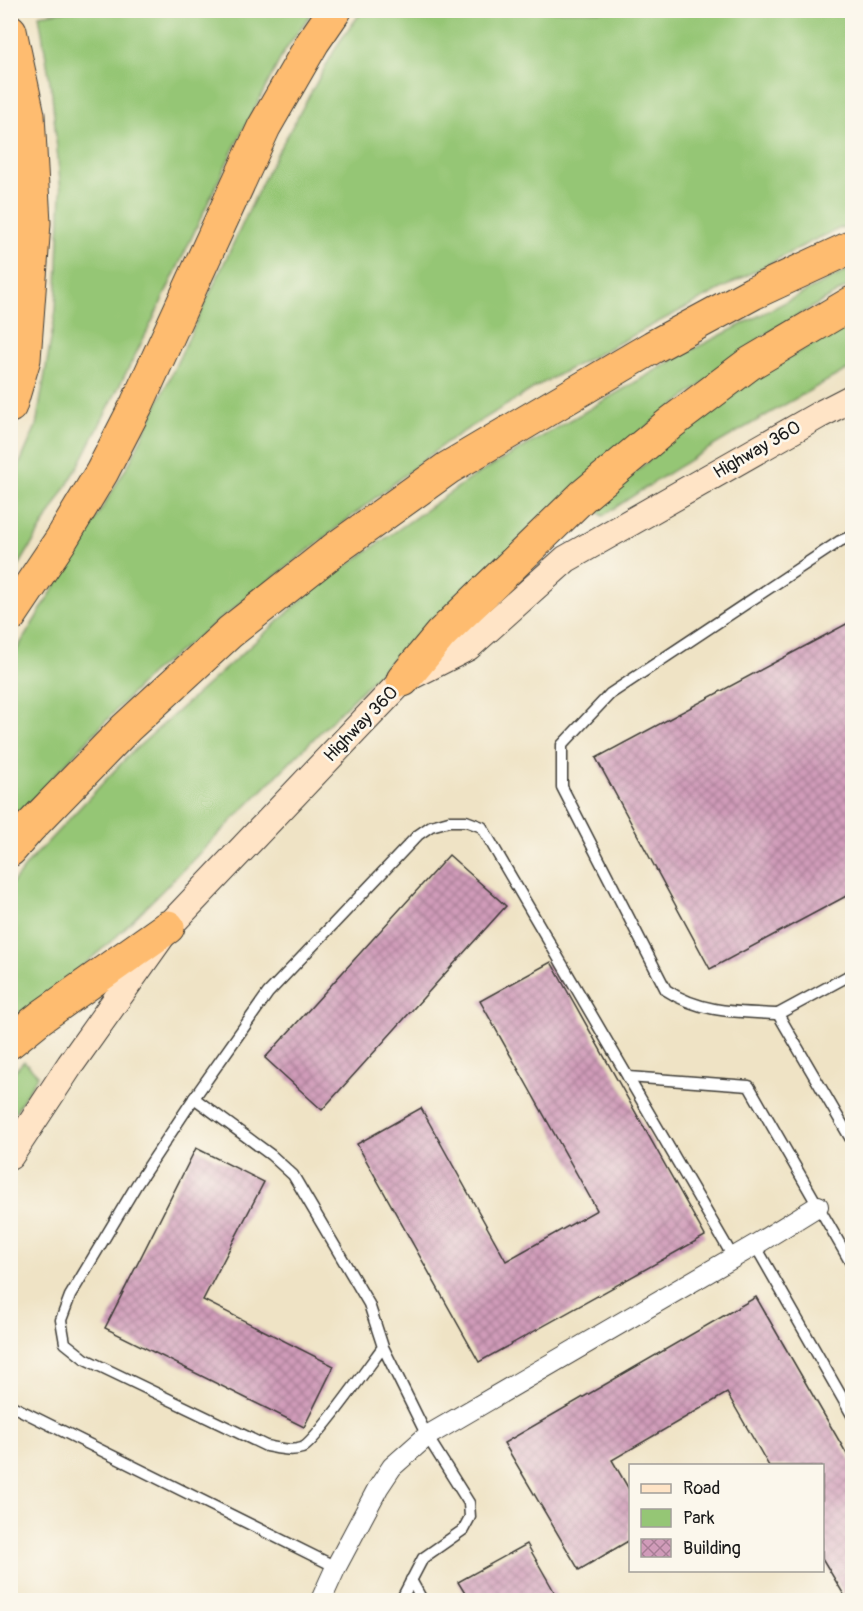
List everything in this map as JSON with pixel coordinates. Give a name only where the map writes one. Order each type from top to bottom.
[{"type":"highway","points":[[10,616],[61,540],[102,472],[137,404],[264,127],[313,42],[335,10]]},
{"type":"highway","points":[[10,31],[28,115],[34,223],[24,359],[10,406]]},
{"type":"highway","points":[[10,850],[126,728],[230,632],[344,542],[448,468],[643,353],[753,293],[852,247]]},
{"type":"highway","points":[[403,680],[441,634],[583,496],[672,422],[749,364],[852,303]]},
{"type":"highway","points":[[10,1042],[41,1017],[168,927]]},
{"type":"main road","name":"Highway 360","points":[[10,1156],[70,1065],[168,927],[403,680],[468,647],[566,559],[809,420],[852,398]]},
{"type":"street","points":[[321,1600],[378,1488],[392,1467],[427,1436],[818,1206]]},
{"type":"lane","points":[[852,536],[840,541],[610,694],[562,745],[562,787],[666,990],[684,1002],[727,1012],[778,1014],[852,974]]},
{"type":"lane","points":[[383,1347],[318,1434],[305,1448],[291,1450],[266,1446],[85,1359],[65,1343],[61,1320],[70,1296],[137,1185],[194,1098],[268,993],[418,835],[431,826],[449,821],[466,821],[482,827],[733,1257]]},
{"type":"lane","points":[[778,1014],[852,1142]]},
{"type":"lane","points":[[628,1077],[749,1086],[852,1265]]},
{"type":"lane","points":[[194,1098],[271,1155],[293,1175],[369,1304],[383,1347],[427,1436],[469,1503],[470,1517],[458,1534],[423,1558],[401,1600]]},
{"type":"lane","points":[[754,1245],[852,1415]]},
{"type":"lane","points":[[10,1405],[336,1567]]},
{"type":"lane","points":[[411,1580],[422,1600]]},
{"type":"green space","points":[[72,10],[313,11],[284,52],[232,152],[149,328],[78,467],[11,579],[11,484],[36,426],[56,310],[61,193],[52,94],[39,15]]},
{"type":"green space","points":[[362,11],[852,11],[852,223],[812,241],[539,385],[448,441],[150,674],[11,822],[10,661],[131,460],[269,168],[338,44]]},
{"type":"green space","points":[[852,268],[852,284],[766,334],[610,456],[394,658],[115,938],[11,1027],[11,885],[29,862],[129,755],[314,589],[471,478],[682,355]]},
{"type":"green space","points":[[852,319],[852,367],[695,457],[603,516],[595,509],[670,441],[740,388]]},
{"type":"green space","points":[[24,1061],[38,1075],[11,1119],[11,1075]]},
{"type":"building","points":[[852,621],[852,893],[710,969],[596,758]]},
{"type":"building","points":[[449,855],[506,906],[322,1110],[265,1058]]},
{"type":"building","points":[[551,962],[705,1236],[479,1362],[357,1144],[421,1108],[506,1261],[597,1210],[480,1001]]},
{"type":"building","points":[[196,1148],[264,1182],[203,1300],[334,1366],[304,1427],[105,1328]]},
{"type":"building","points":[[756,1297],[852,1463],[852,1600],[847,1600],[824,1561],[824,1464],[768,1464],[727,1393],[612,1460],[629,1489],[629,1541],[579,1570],[504,1443]]},
{"type":"building","points":[[527,1544],[559,1600],[469,1600],[458,1582]]}]
